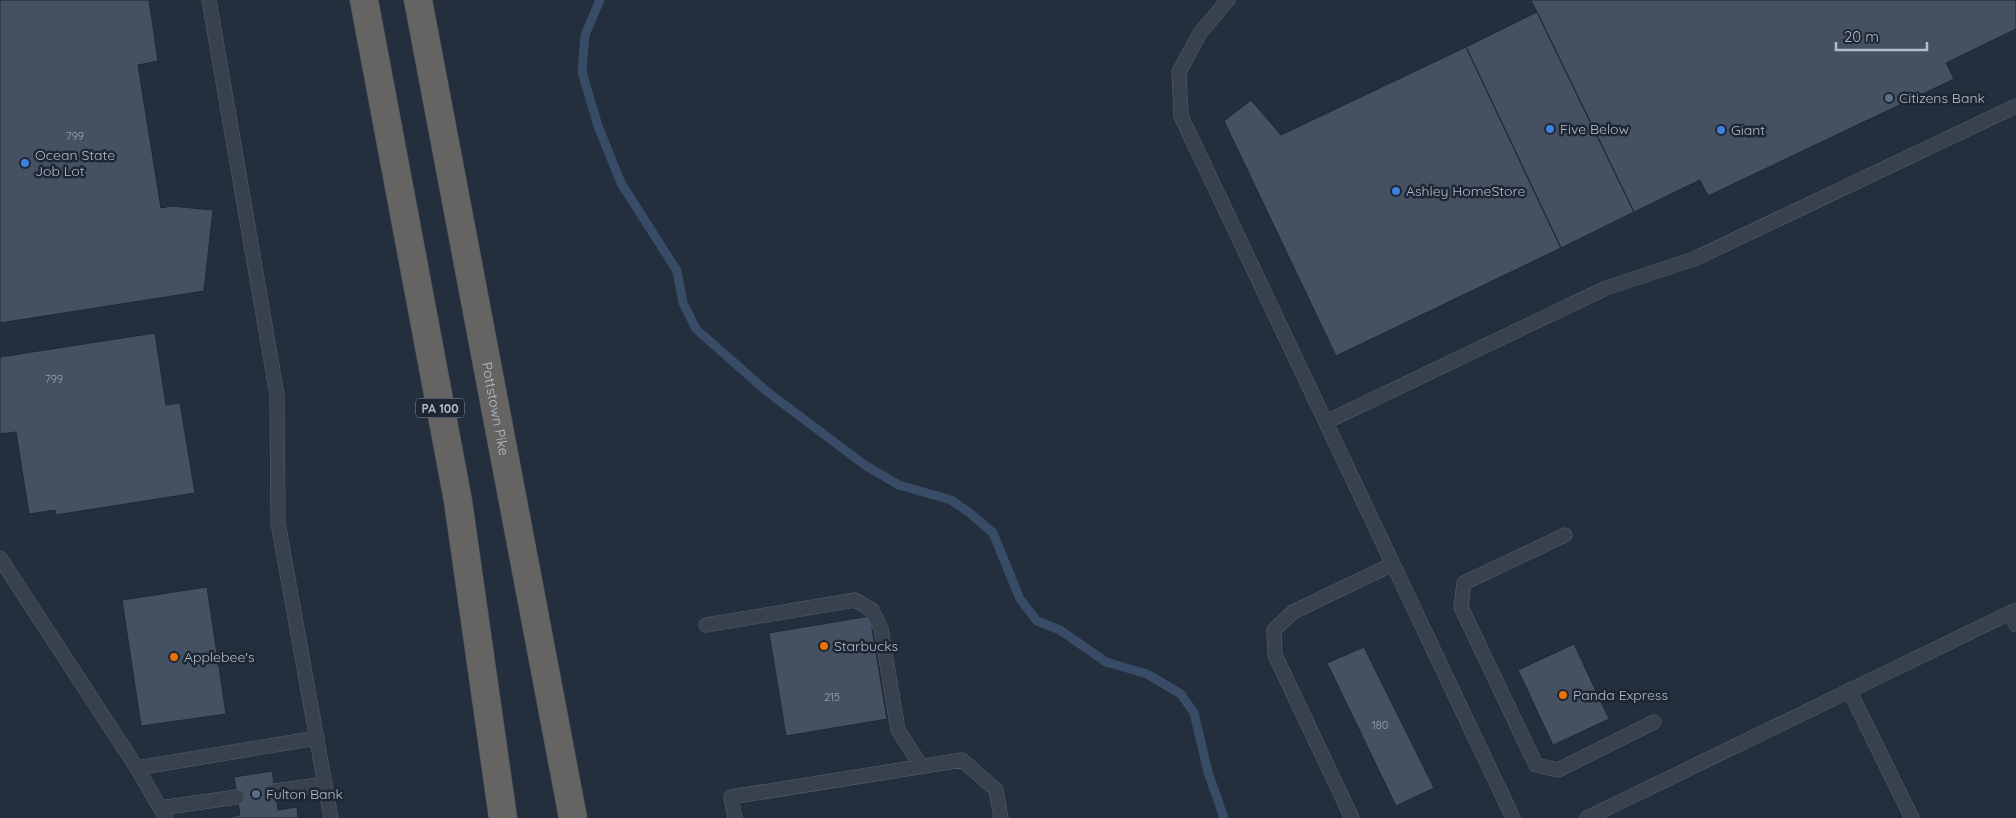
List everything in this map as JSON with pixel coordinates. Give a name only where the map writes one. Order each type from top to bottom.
[{"type":"highway","name":"PA 100","points":[[364,0],[458,501],[503,818]]},
{"type":"highway","name":"Pottstown Pike","points":[[418,0],[572,818]]},
{"type":"lane","points":[[209,0],[277,395],[278,523],[331,818]]},
{"type":"lane","points":[[1228,0],[1200,33],[1178,72],[1181,116],[1513,818]]},
{"type":"lane","points":[[1326,422],[1606,288],[1694,259],[2016,106]]},
{"type":"lane","points":[[1564,535],[1464,583],[1461,607],[1536,765],[1558,770],[1654,722]]},
{"type":"lane","points":[[0,558],[137,768],[163,813],[237,797]]},
{"type":"lane","points":[[1352,818],[1274,655],[1274,630],[1293,612],[1393,564]]},
{"type":"lane","points":[[706,625],[855,600],[872,610],[881,629],[898,730],[921,766]]},
{"type":"lane","points":[[1587,818],[1849,690],[2014,616]]},
{"type":"lane","points":[[1849,690],[1912,818]]},
{"type":"lane","points":[[137,768],[317,738]]},
{"type":"lane","points":[[735,818],[731,797],[962,760],[996,790],[1001,818]]},
{"type":"lane","points":[[275,791],[325,784]]},
{"type":"building","points":[[0,0],[149,0],[158,61],[138,65],[161,208],[171,206],[213,210],[204,291],[0,323]]},
{"type":"building","name":"Giant","points":[[1531,0],[2016,0],[2016,29],[1946,63],[1954,79],[1708,196],[1700,180],[1634,212]]},
{"type":"building","name":"Five Below","points":[[1537,12],[1634,212],[1561,248],[1466,47]]},
{"type":"building","name":"Ashley HomeStore","points":[[1466,47],[1561,248],[1336,356],[1224,121],[1251,100],[1281,135]]},
{"type":"building","points":[[155,333],[166,405],[180,403],[195,493],[56,515],[55,510],[29,514],[16,432],[0,434],[0,357]]},
{"type":"building","name":"Applebee's","points":[[207,587],[226,714],[141,726],[122,600]]},
{"type":"building","points":[[870,616],[887,719],[786,736],[769,633]]},
{"type":"building","name":"Panda Express","points":[[1574,644],[1609,719],[1553,745],[1518,670]]},
{"type":"building","points":[[1364,647],[1434,788],[1396,806],[1327,663]]},
{"type":"building","name":"Fulton Bank","points":[[272,771],[278,810],[297,807],[298,818],[224,818],[240,815],[234,777]]},
{"type":"waterway","points":[[600,0],[585,35],[582,72],[598,126],[621,183],[677,271],[683,303],[696,329],[765,390],[866,466],[899,485],[951,500],[970,513],[993,533],[1020,599],[1037,621],[1060,630],[1106,662],[1147,674],[1181,694],[1194,713],[1208,772],[1224,818]]},
{"type":"place","name":"Citizens Bank","points":[[1889,98]]},
{"type":"place","name":"Five Below","points":[[1550,129]]},
{"type":"place","name":"Giant","points":[[1721,130]]},
{"type":"place","name":"Ocean State Job Lot","points":[[25,163]]},
{"type":"place","name":"Ashley HomeStore","points":[[1396,191]]},
{"type":"place","name":"Starbucks","points":[[824,646]]},
{"type":"place","name":"Applebee's","points":[[174,657]]},
{"type":"place","name":"Panda Express","points":[[1563,695]]},
{"type":"place","name":"Fulton Bank","points":[[256,794]]}]
